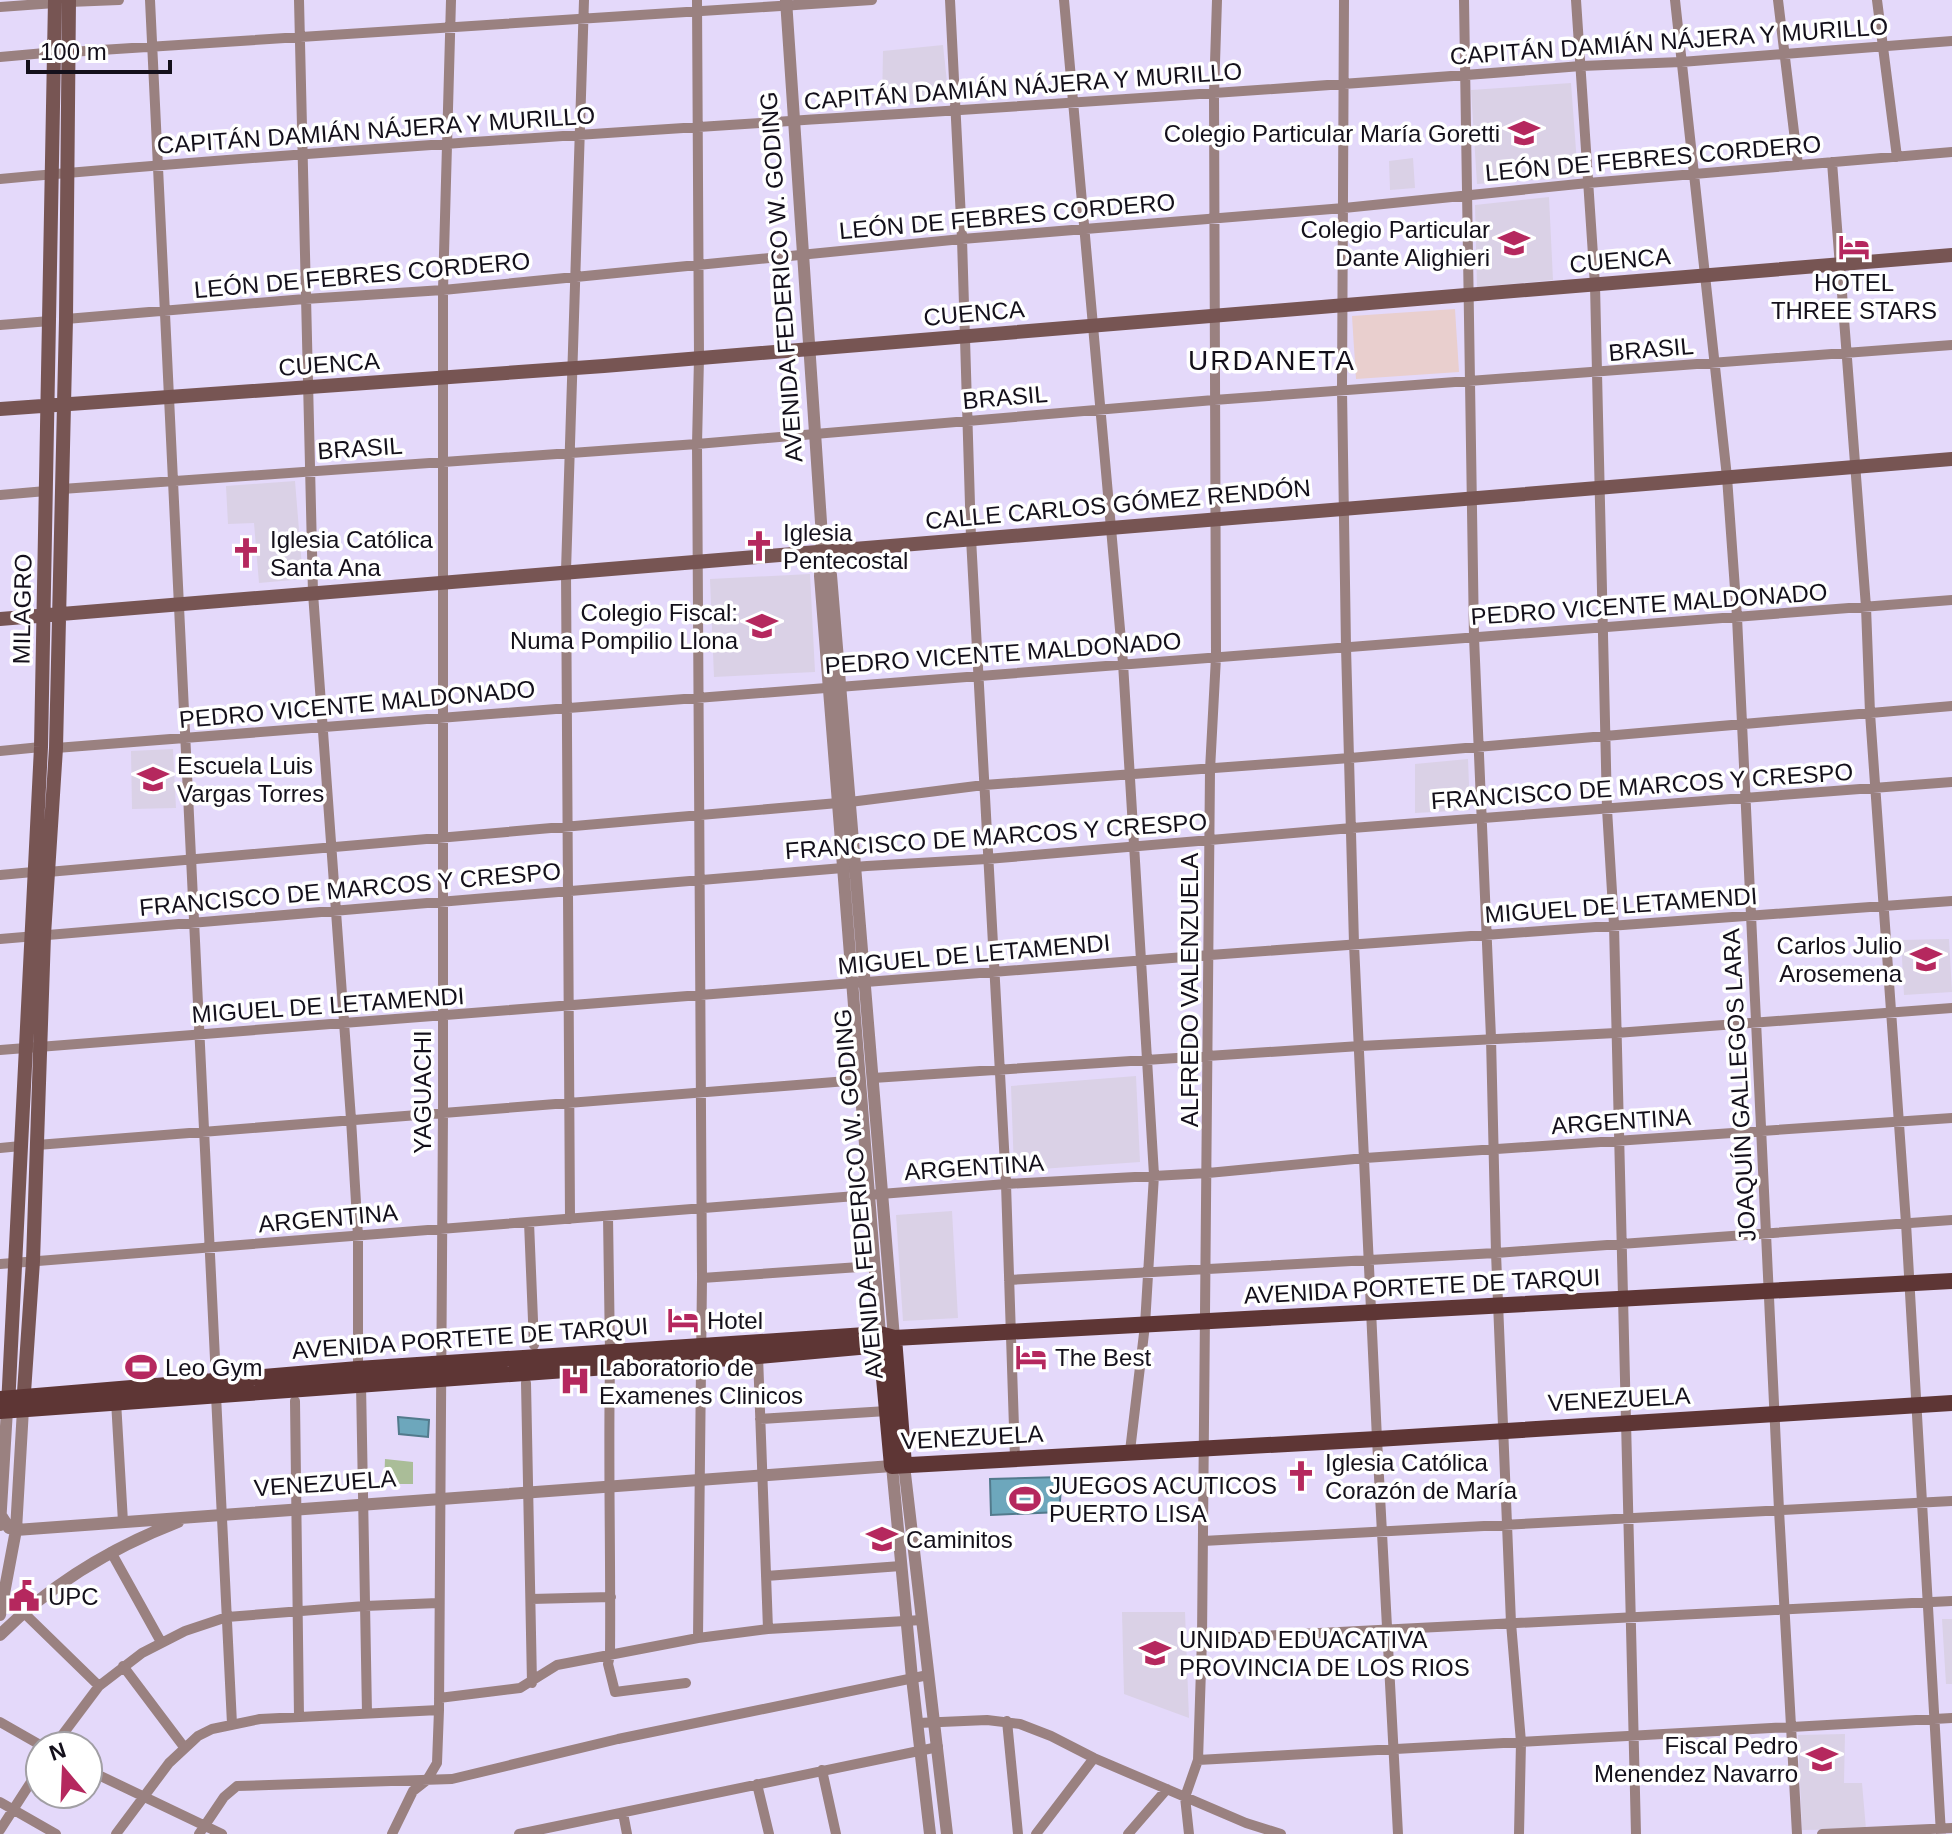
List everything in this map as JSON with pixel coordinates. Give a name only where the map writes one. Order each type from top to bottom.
[{"type":"main road","name":"MILAGRO","points":[[11,1404],[7,1263],[21,1146],[24,1049],[37,935],[49,747],[52,614],[62,489],[66,319],[61,173],[62,1]]},
{"type":"main road","name":"MILAGRO","points":[[52,614],[46,491],[50,321],[61,173]]},
{"type":"main road","name":"CUENCA","points":[[0,409],[571,369],[1952,255]]},
{"type":"main road","name":"CALLE CARLOS GÓMEZ RENDÓN","points":[[0,619],[1952,459]]},
{"type":"main road","name":"MILAGRO","points":[[33,1261],[40,1047],[37,935]]},
{"type":"main road","points":[[11,1404],[33,1261]]},
{"type":"main road","name":"AVENIDA PORTETE DE TARQUI","points":[[11,1404],[885,1339],[1952,1281]]},
{"type":"main road","name":"AVENIDA PORTETE DE TARQUI","points":[[700,1353],[758,1356],[885,1339]]},
{"type":"main road","name":"AVENIDA FEDERICO W. GODING","points":[[885,1339],[887,1411],[898,1465]]},
{"type":"main road","name":"AVENIDA FEDERICO W. GODING","points":[[885,1339],[898,1465]]},
{"type":"main road","name":"AVENIDA PORTETE DE TARQUI","points":[[11,1404],[116,1401],[216,1387]]},
{"type":"main road","name":"VENEZUELA","points":[[898,1465],[1952,1403]]},
{"type":"street","points":[[0,7],[119,0]]},
{"type":"street","points":[[150,0],[232,1724]]},
{"type":"street","points":[[299,0],[313,593],[358,1236],[367,1713]]},
{"type":"street","name":"YAGUACHI","points":[[392,1834],[413,1791],[427,1780],[437,1763],[439,1704],[443,290],[451,0]]},
{"type":"street","points":[[570,1219],[566,571],[584,0]]},
{"type":"street","points":[[697,0],[702,1278],[698,1638]]},
{"type":"street","points":[[0,57],[697,13],[786,3],[872,0]]},
{"type":"street","points":[[950,0],[962,239],[971,538],[1006,1184],[1015,1458]]},
{"type":"street","points":[[1064,0],[1123,663],[1154,1175],[1145,1325],[1130,1451]]},
{"type":"street","name":"ALFREDO VALENZUELA","points":[[1189,1834],[1185,1797],[1198,1760],[1202,1639],[1210,770],[1216,657],[1214,94],[1217,0]]},
{"type":"street","points":[[1344,0],[1342,390],[1354,944],[1398,1834]]},
{"type":"street","points":[[1464,0],[1474,637],[1511,1623],[1521,1742],[1519,1834]]},
{"type":"street","points":[[1576,0],[1595,285],[1636,1834]]},
{"type":"street","name":"JOAQUÍN GALLEGOS LARA","points":[[1675,0],[1727,477],[1737,617],[1797,1834]]},
{"type":"street","points":[[1778,0],[1798,165]]},
{"type":"street","points":[[1877,0],[1897,157]]},
{"type":"street","name":"AVENIDA FEDERICO W. GODING","points":[[786,3],[823,550],[820,576],[834,686],[850,867],[885,1339]]},
{"type":"street","name":"CAPITÁN DAMIÁN NÁJERA Y MURILLO","points":[[0,179],[449,143],[956,112],[1952,41]]},
{"type":"street","name":"LEÓN DE FEBRES CORDERO","points":[[66,319],[443,290],[962,239],[1344,208],[1467,194],[1952,152]]},
{"type":"street","points":[[1822,1834],[1945,1830],[1935,1719],[1906,1223],[1870,713],[1866,607],[1832,162]]},
{"type":"street","points":[[0,325],[50,321]]},
{"type":"street","name":"BRASIL","points":[[62,489],[697,444],[1214,400],[1952,345]]},
{"type":"street","points":[[0,495],[46,491]]},
{"type":"street","name":"PEDRO VICENTE MALDONADO","points":[[0,751],[1952,600]]},
{"type":"street","points":[[0,875],[844,802],[984,785],[1210,770],[1952,706]]},
{"type":"street","name":"FRANCISCO DE MARCOS Y CRESPO","points":[[0,939],[850,867],[987,859],[1952,782]]},
{"type":"street","name":"MIGUEL DE LETAMENDI","points":[[0,1050],[1354,944],[1952,901]]},
{"type":"street","points":[[37,1145],[866,1079],[1360,1046],[1616,1033],[1952,1008]]},
{"type":"street","name":"ARGENTINA","points":[[7,1263],[1006,1184],[1208,1173],[1365,1158],[1952,1118]]},
{"type":"street","points":[[0,1148],[21,1146]]},
{"type":"street","name":"AVENIDA FEDERICO W. GODING","points":[[875,1195],[874,1266],[885,1339]]},
{"type":"street","points":[[608,1216],[611,1597],[608,1664],[617,1693],[686,1683]]},
{"type":"street","points":[[1009,1280],[1496,1253],[1952,1220]]},
{"type":"street","points":[[529,1222],[534,1345]]},
{"type":"street","points":[[702,1278],[874,1266]]},
{"type":"street","points":[[758,1356],[768,1629]]},
{"type":"street","points":[[526,1383],[532,1683]]},
{"type":"street","points":[[116,1401],[123,1522]]},
{"type":"street","points":[[295,1401],[299,1717]]},
{"type":"street","points":[[11,1404],[1,1523],[16,1530]]},
{"type":"street","points":[[0,1615],[16,1530],[11,1404]]},
{"type":"street","points":[[760,1419],[887,1411]]},
{"type":"street","name":"AVENIDA FEDERICO W. GODING","points":[[898,1465],[901,1566],[930,1834]]},
{"type":"street","name":"AVENIDA FEDERICO W. GODING","points":[[898,1465],[922,1620],[947,1834]]},
{"type":"street","name":"VENEZUELA","points":[[16,1530],[898,1465]]},
{"type":"street","points":[[1203,1541],[1952,1501]]},
{"type":"street","points":[[0,1635],[23,1612],[71,1576],[111,1552],[193,1516]]},
{"type":"street","points":[[111,1552],[161,1642]]},
{"type":"street","points":[[766,1576],[901,1566]]},
{"type":"street","points":[[531,1599],[611,1597]]},
{"type":"street","points":[[1202,1639],[1952,1601]]},
{"type":"street","points":[[66,1730],[99,1686],[123,1666],[161,1642],[227,1617],[438,1603]]},
{"type":"street","points":[[23,1612],[99,1686]]},
{"type":"street","points":[[116,1834],[141,1797],[184,1747],[212,1729],[232,1724],[439,1704],[520,1688],[557,1665],[698,1638],[768,1629],[922,1620]]},
{"type":"street","points":[[123,1666],[184,1747]]},
{"type":"street","points":[[202,1830],[224,1797],[237,1786],[452,1779],[618,1739],[928,1675]]},
{"type":"street","points":[[1198,1760],[1952,1718]]},
{"type":"street","points":[[1007,1721],[1018,1834]]},
{"type":"street","points":[[918,1723],[1007,1721],[1051,1736],[1247,1829],[1281,1834]]},
{"type":"street","points":[[0,1722],[24,1736]]},
{"type":"street","points":[[526,1833],[938,1747]]},
{"type":"street","points":[[1036,1834],[1094,1758]]},
{"type":"street","points":[[437,1763],[441,1771],[452,1779]]},
{"type":"street","points":[[822,1770],[836,1834]]},
{"type":"street","points":[[104,1778],[202,1830],[222,1834]]},
{"type":"street","points":[[757,1784],[769,1834]]},
{"type":"street","points":[[1128,1834],[1167,1789]]},
{"type":"street","points":[[0,1830],[24,1794]]},
{"type":"street","points":[[0,1802],[56,1834]]},
{"type":"street","points":[[623,1813],[627,1834]]},
{"type":"shaded area","points":[[943,45],[949,101],[882,106],[883,51]]},
{"type":"shaded area","name":"Colegio Particular María Goretti","points":[[1571,83],[1578,177],[1477,184],[1471,90]]},
{"type":"shaded area","points":[[1413,158],[1415,188],[1390,190],[1389,161]]},
{"type":"shaded area","name":"Colegio Particular Dante Alighieri","points":[[1549,197],[1553,280],[1477,287],[1475,205]]},
{"type":"shaded area","points":[[1455,309],[1459,372],[1356,379],[1352,316]]},
{"type":"shaded area","points":[[295,481],[303,579],[259,583],[254,523],[228,524],[226,486]]},
{"type":"shaded area","name":"Colegio Fiscal: Numa Pompilio Llona","points":[[810,574],[815,672],[714,677],[710,579]]},
{"type":"shaded area","name":"Escuela Luis Vargas Torres","points":[[173,749],[176,808],[132,809],[131,751]]},
{"type":"shaded area","points":[[1468,759],[1470,810],[1415,813],[1415,764]]},
{"type":"shaded area","name":"Carlos Julio Arosemena","points":[[1949,939],[1952,992],[1904,995],[1901,940]]},
{"type":"shaded area","points":[[1136,1076],[1140,1162],[1014,1171],[1011,1086]]},
{"type":"shaded area","points":[[952,1211],[958,1318],[903,1321],[896,1215]]},
{"type":"shaded area","name":"UNIDAD EDUACATIVA PROVINCIA DE LOS RIOS","points":[[1122,1612],[1185,1612],[1189,1718],[1124,1694]]},
{"type":"shaded area","points":[[1942,1619],[1952,1619],[1952,1684],[1946,1684]]},
{"type":"shaded area","name":"Fiscal Pedro Menendez Navarro","points":[[1845,1734],[1844,1783],[1862,1783],[1866,1829],[1802,1830],[1798,1735]]},
{"type":"green space","points":[[385,1459],[413,1462],[413,1484],[384,1484]]},
{"type":"water","points":[[398,1417],[429,1420],[428,1437],[399,1434]]},
{"type":"water","name":"JUEGOS ACUTICOS PUERTO LISA","points":[[1062,1477],[1059,1512],[991,1515],[990,1479]]},
{"type":"place","name":"Colegio Particular María Goretti","points":[[1524,133]]},
{"type":"place","name":"Colegio Particular Dante Alighieri","points":[[1514,243]]},
{"type":"place","name":"HOTEL THREE STARS","points":[[1854,247]]},
{"type":"place","name":"Iglesia Pentecostal","points":[[759,546]]},
{"type":"place","name":"Iglesia Católica Santa Ana","points":[[246,553]]},
{"type":"place","name":"Colegio Fiscal: Numa Pompilio Llona","points":[[762,626]]},
{"type":"place","name":"Escuela Luis Vargas Torres","points":[[153,779]]},
{"type":"place","name":"Carlos Julio Arosemena","points":[[1926,959]]},
{"type":"place","name":"Hotel","points":[[683,1320]]},
{"type":"place","name":"The Best","points":[[1031,1357]]},
{"type":"place","name":"Leo Gym","points":[[141,1367]]},
{"type":"place","name":"Laboratorio de Examenes Clinicos","points":[[575,1381]]},
{"type":"place","name":"Iglesia Católica Corazón de María","points":[[1301,1476]]},
{"type":"place","name":"JUEGOS ACUTICOS PUERTO LISA","points":[[1025,1499]]},
{"type":"place","name":"Caminitos","points":[[882,1539]]},
{"type":"place","name":"UPC","points":[[24,1596]]},
{"type":"place","name":"UNIDAD EDUACATIVA PROVINCIA DE LOS RIOS","points":[[1155,1653]]},
{"type":"place","name":"Fiscal Pedro Menendez Navarro","points":[[1822,1759]]},
{"type":"district","name":"URDANETA","points":[[1272,360]]}]
